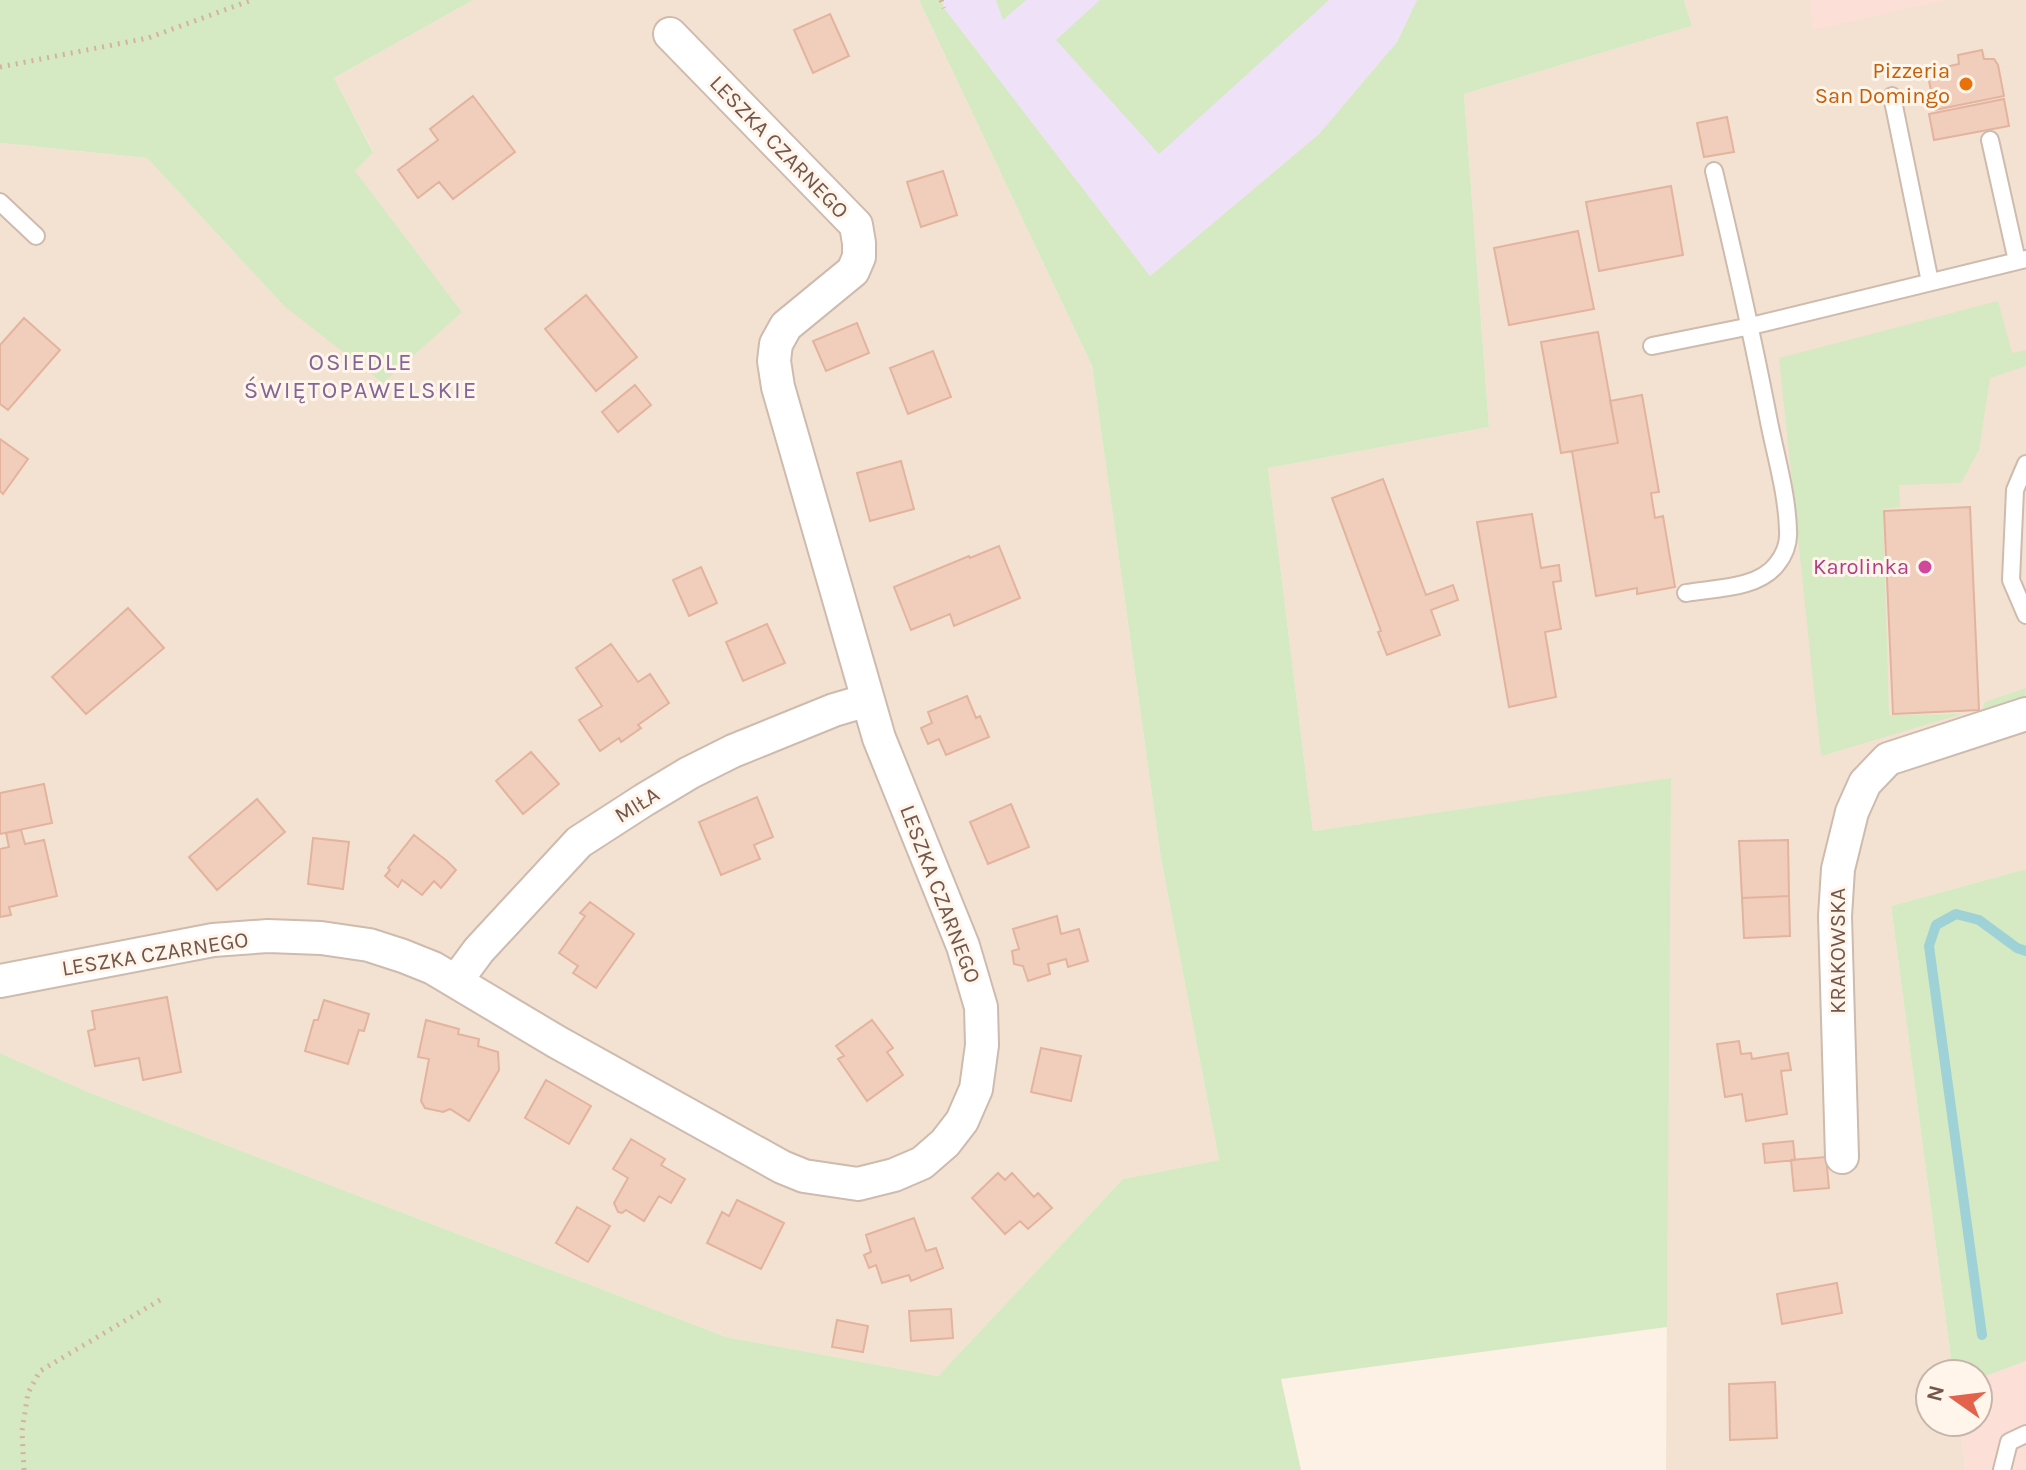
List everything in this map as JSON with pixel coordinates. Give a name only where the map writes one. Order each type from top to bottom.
[{"type":"street","name":"LESZKA CZARNEGO","points":[[0,981],[213,940],[268,936],[321,938],[369,945],[433,968],[557,1042],[782,1167],[804,1176],[858,1184],[894,1175],[922,1163],[945,1143],[962,1121],[976,1089],[982,1045],[981,1007],[963,946],[879,738],[778,387],[774,361],[776,344],[786,326],[853,271],[859,257],[856,225],[670,34]]},
{"type":"street","name":"MIŁA","points":[[456,981],[479,950],[579,842],[689,773],[733,751],[834,710],[868,700]]},
{"type":"street","name":"KRAKOWSKA","points":[[1842,1157],[1835,916],[1838,869],[1852,812],[1865,783],[1888,759],[2026,714]]},
{"type":"lane","points":[[1892,96],[1930,282]]},
{"type":"lane","points":[[1652,346],[1751,326],[2021,260],[1990,140]]},
{"type":"lane","points":[[1686,593],[1744,584],[1765,576],[1786,549],[1788,532],[1751,326],[1714,171]]},
{"type":"lane","points":[[0,202],[36,236]]},
{"type":"lane","points":[[2026,464],[2015,490],[2011,580],[2026,615]]},
{"type":"lane","points":[[2002,1470],[2009,1442],[2026,1434]]},
{"type":"path","points":[[0,67],[148,38],[252,0]]},
{"type":"path","points":[[941,0],[944,8]]},
{"type":"path","points":[[24,1470],[22,1431],[28,1393],[40,1371],[160,1300]]},
{"type":"shaded area","points":[[473,0],[919,0],[1092,366],[1161,859],[1219,1160],[1123,1179],[938,1376],[726,1337],[88,1092],[0,1053],[0,143],[147,158],[284,306],[462,312],[354,171],[373,151],[334,78]]},
{"type":"shaded area","points":[[942,0],[1417,0],[1397,42],[1319,134],[1150,276],[944,8]]},
{"type":"shaded area","points":[[1684,0],[2026,0],[2026,869],[1891,906],[1951,1358],[1914,1358],[1914,1438],[1962,1438],[1966,1470],[1666,1470],[1670,779],[1313,831],[1268,468],[1489,427],[1464,94],[1692,26]]},
{"type":"shaded area","points":[[1810,0],[1945,0],[1813,30]]},
{"type":"shaded area","points":[[2026,1361],[2026,1470],[1966,1470],[1962,1438],[1994,1438],[1994,1373]]},
{"type":"green space","points":[[0,0],[473,0],[334,78],[373,152],[355,171],[462,312],[383,383],[284,306],[147,158],[0,143]]},
{"type":"green space","points":[[919,0],[942,0],[944,8],[1150,276],[1319,134],[1397,42],[1417,0],[1684,0],[1692,26],[1464,94],[1489,427],[1268,468],[1313,831],[1671,778],[1667,1327],[1281,1379],[1301,1470],[0,1470],[0,1053],[88,1092],[726,1337],[938,1376],[1123,1179],[1219,1160],[1161,859],[1092,366]]},
{"type":"green space","points":[[996,0],[1026,0],[1003,20]]},
{"type":"green space","points":[[1100,0],[1329,0],[1159,154],[1056,40]]},
{"type":"green space","points":[[1998,301],[2012,353],[2026,350],[2026,366],[1990,378],[1979,450],[1961,483],[1899,485],[1900,507],[1883,509],[1889,715],[1962,714],[1821,756],[1779,358]]},
{"type":"green space","points":[[2026,688],[2026,704],[1957,725],[1983,708],[1985,702]]},
{"type":"green space","points":[[2026,869],[2026,1361],[1994,1373],[1994,1358],[1951,1358],[1891,906]]},
{"type":"building","points":[[830,14],[849,56],[813,73],[794,30]]},
{"type":"building","name":"Pizzeria San Domingo","points":[[1982,50],[1984,59],[1994,59],[1998,65],[2004,96],[1935,110],[1927,71],[1959,64],[1958,55]]},
{"type":"building","points":[[473,96],[515,152],[453,199],[439,182],[418,198],[398,170],[438,140],[430,129]]},
{"type":"building","points":[[2004,99],[2009,126],[1934,140],[1929,114]]},
{"type":"building","points":[[1727,117],[1734,152],[1704,157],[1697,123]]},
{"type":"building","points":[[943,171],[957,215],[921,227],[907,182]]},
{"type":"building","points":[[1671,186],[1683,255],[1599,271],[1586,202]]},
{"type":"building","points":[[1578,231],[1594,309],[1509,325],[1494,248]]},
{"type":"building","points":[[586,295],[637,357],[596,391],[545,329]]},
{"type":"building","points":[[24,318],[60,350],[8,410],[0,404],[0,345]]},
{"type":"building","points":[[857,323],[869,353],[826,371],[813,341]]},
{"type":"building","points":[[1598,332],[1618,443],[1561,453],[1541,342]]},
{"type":"building","points":[[933,351],[951,397],[908,414],[890,368]]},
{"type":"building","points":[[635,385],[651,405],[618,432],[602,412]]},
{"type":"building","points":[[1642,395],[1659,492],[1651,493],[1655,518],[1663,516],[1675,587],[1637,594],[1637,588],[1596,596],[1572,451],[1618,443],[1610,401]]},
{"type":"building","points":[[0,439],[28,459],[3,494],[0,491]]},
{"type":"building","points":[[901,461],[914,509],[870,521],[857,473]]},
{"type":"building","points":[[1383,479],[1426,595],[1453,585],[1458,600],[1431,610],[1440,635],[1387,655],[1332,498]]},
{"type":"building","points":[[1970,507],[1979,710],[1893,714],[1884,511]]},
{"type":"building","points":[[1532,514],[1541,568],[1559,565],[1561,581],[1553,582],[1561,629],[1545,632],[1556,697],[1509,707],[1477,522]]},
{"type":"building","points":[[999,546],[1020,598],[954,626],[950,614],[911,630],[894,587]]},
{"type":"building","points":[[701,567],[717,603],[689,616],[673,580]]},
{"type":"building","points":[[128,608],[164,648],[86,714],[52,677]]},
{"type":"building","points":[[767,624],[785,663],[743,681],[726,642]]},
{"type":"building","points":[[611,644],[638,682],[650,674],[669,703],[638,725],[641,728],[621,742],[619,738],[600,751],[579,720],[602,706],[576,668]]},
{"type":"building","points":[[967,696],[976,718],[980,716],[989,737],[946,755],[939,739],[928,744],[921,728],[932,723],[928,712]]},
{"type":"building","points":[[531,752],[559,784],[523,814],[496,781]]},
{"type":"building","points":[[44,784],[52,823],[0,834],[0,793]]},
{"type":"building","points":[[757,797],[773,837],[754,845],[760,859],[721,875],[699,822]]},
{"type":"building","points":[[257,799],[285,832],[217,890],[189,857]]},
{"type":"building","points":[[1011,804],[1029,847],[988,864],[970,822]]},
{"type":"building","points":[[21,830],[25,844],[44,840],[57,896],[9,907],[11,915],[0,917],[0,849],[9,847],[6,833]]},
{"type":"building","points":[[414,835],[456,870],[441,888],[434,881],[422,895],[402,880],[398,887],[385,876]]},
{"type":"building","points":[[313,838],[349,842],[343,889],[308,884]]},
{"type":"building","points":[[1788,840],[1789,896],[1742,898],[1739,841]]},
{"type":"building","points":[[1789,896],[1790,936],[1744,938],[1742,898]]},
{"type":"building","points":[[590,902],[634,934],[596,988],[573,973],[578,966],[559,953],[585,916],[580,913]]},
{"type":"building","points":[[1057,916],[1061,934],[1079,929],[1088,961],[1068,967],[1066,959],[1048,964],[1050,974],[1028,981],[1023,966],[1014,964],[1012,951],[1019,949],[1013,929]]},
{"type":"building","points":[[167,997],[181,1072],[143,1080],[139,1058],[95,1066],[88,1031],[95,1029],[92,1011]]},
{"type":"building","points":[[324,1000],[369,1014],[364,1031],[359,1030],[348,1064],[305,1051]]},
{"type":"building","points":[[426,1020],[459,1029],[458,1034],[479,1039],[478,1046],[498,1052],[499,1070],[469,1121],[450,1109],[443,1112],[425,1108],[421,1101],[429,1059],[418,1057]]},
{"type":"building","points":[[872,1020],[893,1048],[887,1052],[903,1075],[867,1101],[838,1059],[844,1056],[836,1046]]},
{"type":"building","points":[[1739,1041],[1741,1054],[1751,1053],[1752,1059],[1788,1053],[1791,1070],[1781,1071],[1787,1114],[1746,1121],[1742,1094],[1725,1097],[1717,1044]]},
{"type":"building","points":[[1041,1048],[1081,1056],[1071,1101],[1031,1092]]},
{"type":"building","points":[[546,1080],[591,1106],[569,1144],[525,1118]]},
{"type":"building","points":[[631,1139],[665,1159],[661,1165],[685,1179],[671,1203],[659,1196],[644,1221],[626,1210],[618,1212],[614,1203],[628,1178],[613,1169]]},
{"type":"building","points":[[1793,1141],[1795,1160],[1765,1163],[1763,1144]]},
{"type":"building","points":[[1826,1157],[1829,1188],[1794,1191],[1791,1160]]},
{"type":"building","points":[[998,1173],[1005,1180],[1012,1173],[1034,1197],[1038,1193],[1052,1208],[1028,1229],[1020,1221],[1005,1234],[972,1198]]},
{"type":"building","points":[[737,1200],[784,1223],[761,1269],[707,1243],[722,1212],[729,1216]]},
{"type":"building","points":[[577,1207],[610,1226],[588,1262],[556,1243]]},
{"type":"building","points":[[914,1218],[926,1251],[936,1248],[943,1268],[911,1281],[909,1275],[882,1283],[876,1265],[869,1268],[864,1255],[871,1252],[866,1235]]},
{"type":"building","points":[[1837,1283],[1842,1313],[1782,1324],[1777,1294]]},
{"type":"building","points":[[951,1309],[953,1338],[911,1341],[909,1311]]},
{"type":"building","points":[[837,1320],[868,1326],[863,1352],[832,1347]]},
{"type":"building","points":[[1775,1382],[1777,1438],[1730,1440],[1729,1384]]},
{"type":"waterway","points":[[1982,1335],[1929,946],[1936,925],[1956,914],[1979,920],[2017,948],[2026,951]]},
{"type":"place","name":"Pizzeria San Domingo","points":[[1966,84]]},
{"type":"place","name":"Karolinka","points":[[1925,567]]},
{"type":"district","name":"OSIEDLE ŚWIĘTOPAWELSKIE","points":[[361,376]]}]
